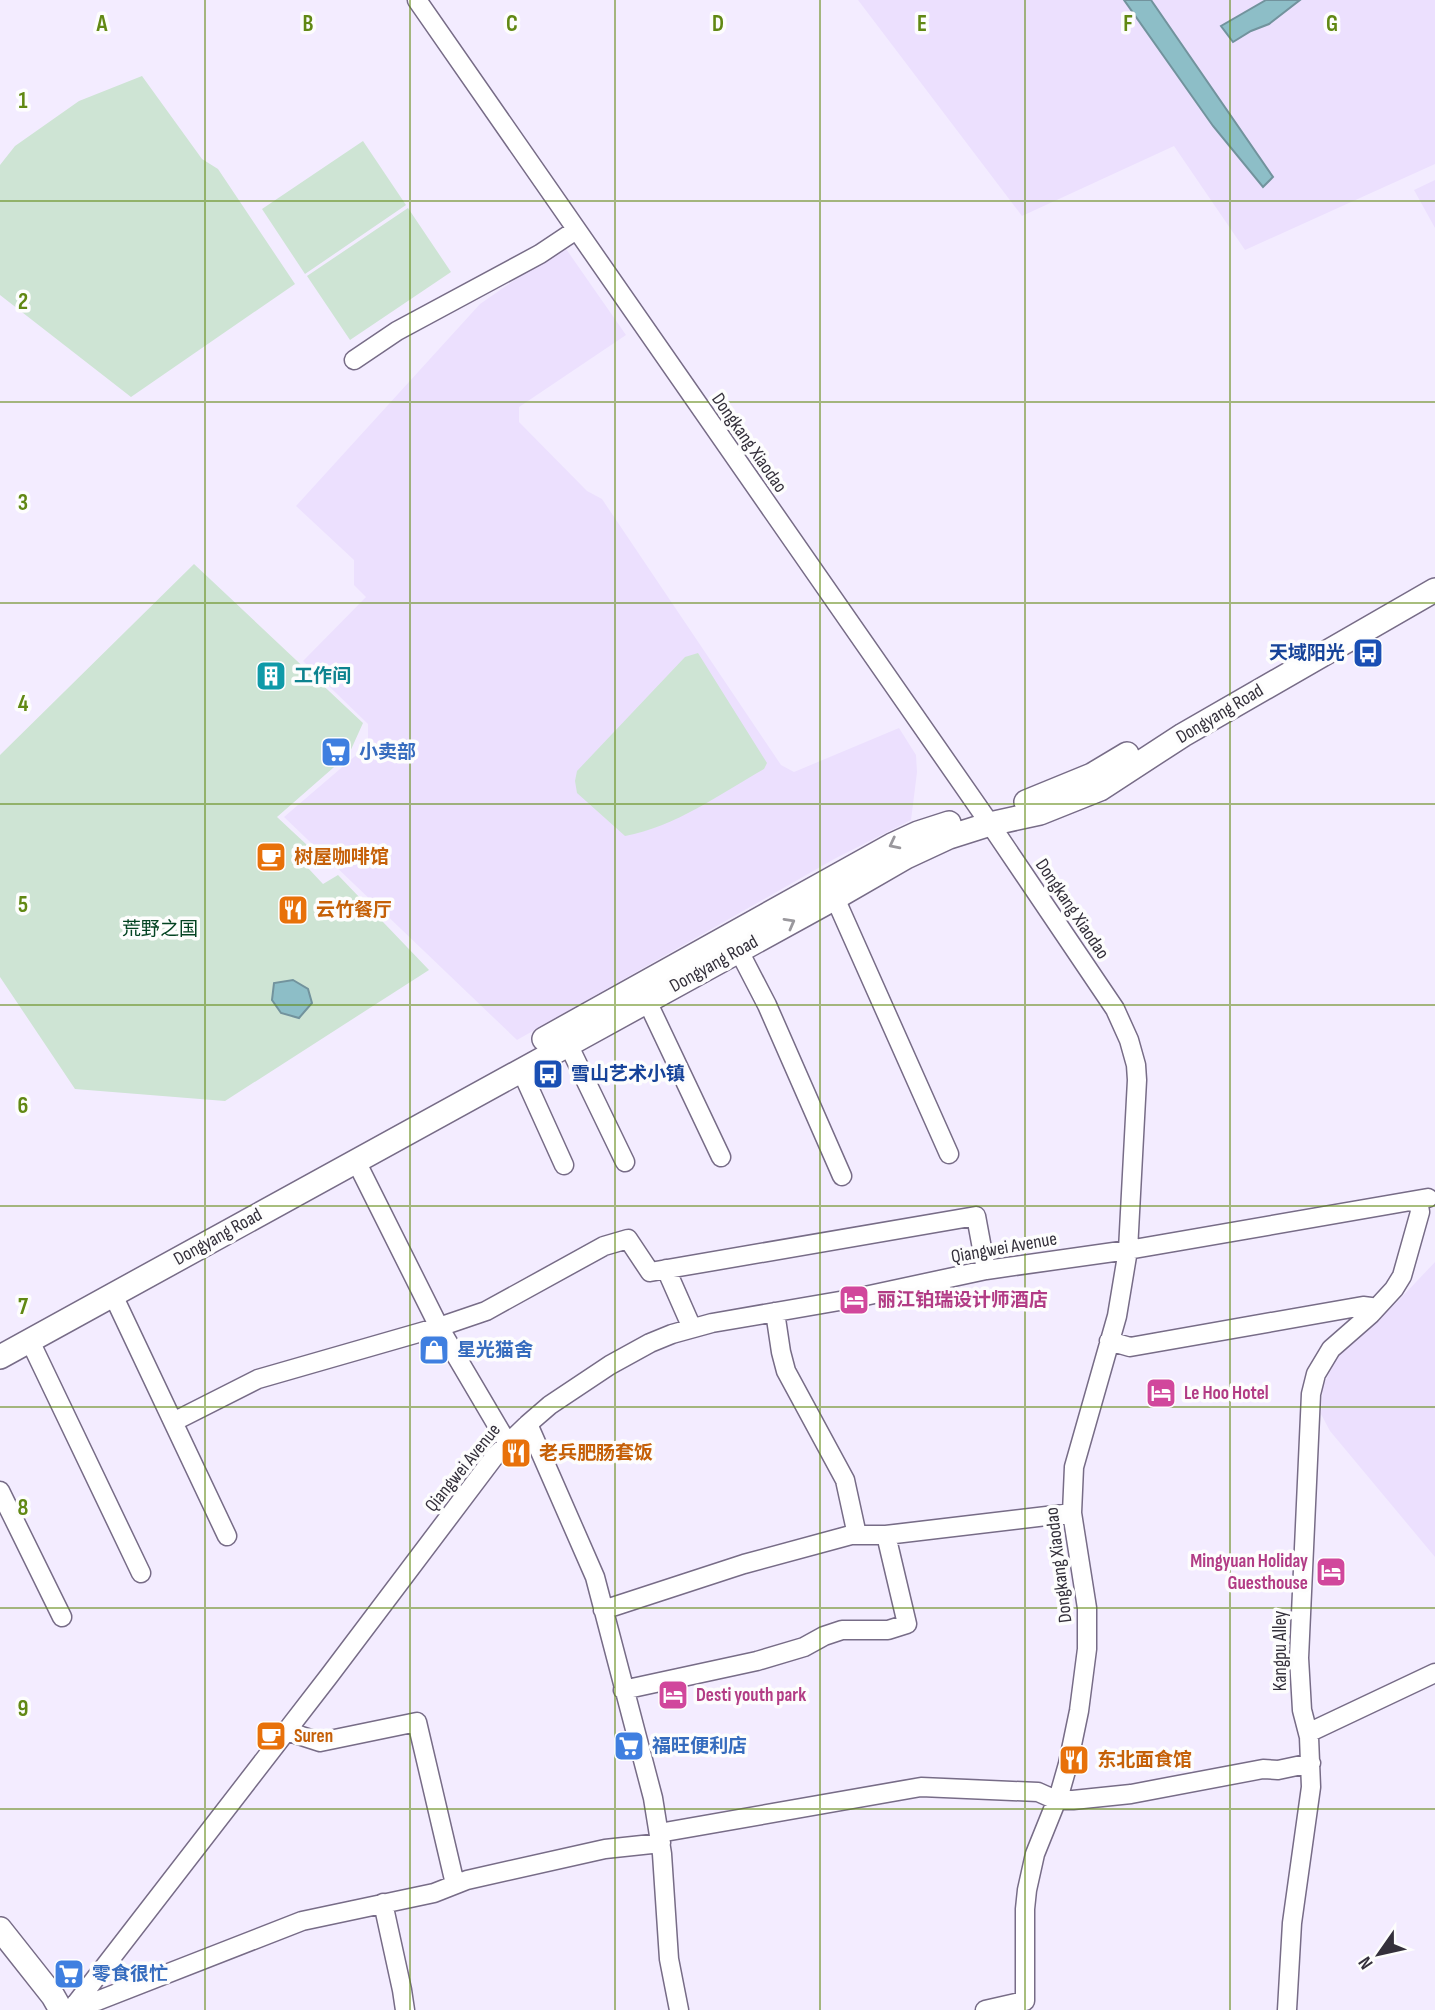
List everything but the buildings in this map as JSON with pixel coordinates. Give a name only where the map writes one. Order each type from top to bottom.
[{"type":"main road","name":"Dongyang Road","points":[[0,1357],[927,846],[1092,775],[1435,574]]},
{"type":"main road","name":"Dongyang Road","points":[[0,1341],[892,845],[931,829],[1040,813],[1100,789],[1183,735],[1435,590]]},
{"type":"main road","points":[[0,1930],[53,1996],[69,2008]]},
{"type":"main road","points":[[0,1948],[48,2010]]},
{"type":"street","name":"Dongkang Xiaodao","points":[[417,0],[986,819],[1115,1009],[1129,1040],[1137,1080],[1128,1250],[1117,1316],[1077,1453],[1072,1482],[1072,1513],[1087,1608],[1087,1649],[1074,1736],[1056,1800],[1035,1854],[1027,1890],[1024,1909],[1025,2001],[985,2010]]},
{"type":"street","points":[[354,360],[397,331],[540,254],[576,230]]},
{"type":"street","points":[[835,898],[949,1154]]},
{"type":"street","points":[[739,951],[767,1005],[842,1176]]},
{"type":"street","points":[[647,1001],[721,1157]]},
{"type":"street","points":[[568,1044],[625,1162]]},
{"type":"street","points":[[522,1070],[564,1166]]},
{"type":"street","points":[[356,1161],[439,1327],[508,1444]]},
{"type":"street","name":"Qiangwei Avenue","points":[[69,2008],[286,1731],[495,1456],[528,1424],[573,1388],[610,1365],[650,1343],[692,1328],[851,1299],[986,1270],[1128,1250],[1423,1199]]},
{"type":"street","name":"Kangpu Alley","points":[[1287,2010],[1292,1923],[1311,1787],[1311,1763],[1302,1710],[1299,1658],[1311,1394],[1316,1374],[1331,1349],[1375,1309],[1402,1276],[1423,1199]]},
{"type":"street","points":[[173,1422],[258,1379],[439,1327],[485,1311],[604,1246],[628,1239],[650,1272],[976,1216],[986,1270]]},
{"type":"street","points":[[666,1269],[692,1328]]},
{"type":"street","points":[[113,1295],[227,1536]]},
{"type":"street","points":[[1109,1341],[1130,1347],[1363,1306],[1375,1309]]},
{"type":"street","points":[[775,1312],[786,1371],[845,1480],[858,1535]]},
{"type":"street","points":[[30,1341],[141,1573]]},
{"type":"street","points":[[528,1424],[595,1577],[653,1798],[660,1838],[669,1959],[679,2010]]},
{"type":"street","points":[[0,1491],[62,1617]]},
{"type":"street","points":[[603,1610],[744,1564],[851,1535],[886,1535],[1072,1513]]},
{"type":"street","points":[[623,1690],[757,1661],[804,1647],[842,1630],[888,1630],[907,1625],[886,1535]]},
{"type":"street","points":[[1308,1733],[1435,1673]]},
{"type":"street","points":[[286,1731],[320,1742],[416,1722],[455,1884]]},
{"type":"street","points":[[69,2008],[97,2001],[302,1921],[434,1893],[467,1880],[660,1838],[921,1787],[1038,1793],[1056,1800],[1073,1800],[1131,1794],[1251,1771],[1278,1770],[1311,1763]]},
{"type":"street","points":[[383,1903],[405,2010]]},
{"type":"shaded area","points":[[858,0],[1435,0],[1435,164],[1245,250],[1174,146],[1022,216]]},
{"type":"shaded area","points":[[1124,0],[1151,0],[1273,177],[1263,187],[1213,126]]},
{"type":"shaded area","points":[[1266,0],[1300,0],[1269,24],[1233,42],[1221,26]]},
{"type":"shaded area","points":[[1435,180],[1435,228],[1414,190]]},
{"type":"shaded area","name":"雪山艺术小镇","points":[[564,246],[626,335],[519,407],[519,422],[587,491],[602,499],[781,765],[794,772],[899,728],[916,755],[917,772],[911,820],[836,858],[517,1040],[284,817],[368,745],[368,724],[303,661],[366,597],[354,585],[354,560],[296,506],[480,304]]},
{"type":"shaded area","points":[[293,980],[308,989],[312,1003],[299,1018],[281,1013],[272,1000],[274,983]]},
{"type":"shaded area","points":[[1435,1262],[1435,1557],[1330,1431],[1321,1414],[1323,1386],[1338,1355],[1398,1301]]},
{"type":"green space","points":[[142,76],[202,159],[218,169],[295,284],[131,397],[0,295],[0,165],[15,146],[79,101]]},
{"type":"green space","points":[[363,141],[406,205],[305,274],[262,209]]},
{"type":"green space","points":[[408,208],[451,272],[350,340],[307,276]]},
{"type":"green space","name":"荒野之国","points":[[194,564],[363,723],[349,754],[277,817],[322,859],[308,868],[323,884],[338,875],[429,970],[225,1101],[75,1089],[0,977],[0,755]]},
{"type":"green space","points":[[698,653],[767,763],[764,769],[697,808],[644,832],[625,836],[577,793],[577,771],[685,657]]},
{"type":"place","name":"天域阳光","points":[[1368,653]]},
{"type":"place","name":"工作间","points":[[271,676]]},
{"type":"place","name":"小卖部","points":[[336,752]]},
{"type":"place","name":"树屋咖啡馆","points":[[271,857]]},
{"type":"place","name":"云竹餐厅","points":[[293,910]]},
{"type":"place","name":"雪山艺术小镇","points":[[548,1074]]},
{"type":"place","name":"丽江铂瑞设计师酒店","points":[[854,1300]]},
{"type":"place","name":"星光猫舍","points":[[434,1350]]},
{"type":"place","name":"Le Hoo Hotel","points":[[1161,1393]]},
{"type":"place","name":"老兵肥肠套饭","points":[[516,1453]]},
{"type":"place","name":"Mingyuan Holiday Guesthouse","points":[[1331,1572]]},
{"type":"place","name":"Desti youth park","points":[[673,1695]]},
{"type":"place","name":"Suren","points":[[271,1736]]},
{"type":"place","name":"福旺便利店","points":[[629,1746]]},
{"type":"place","name":"东北面食馆","points":[[1074,1760]]},
{"type":"place","name":"零食很忙","points":[[69,1974]]}]
